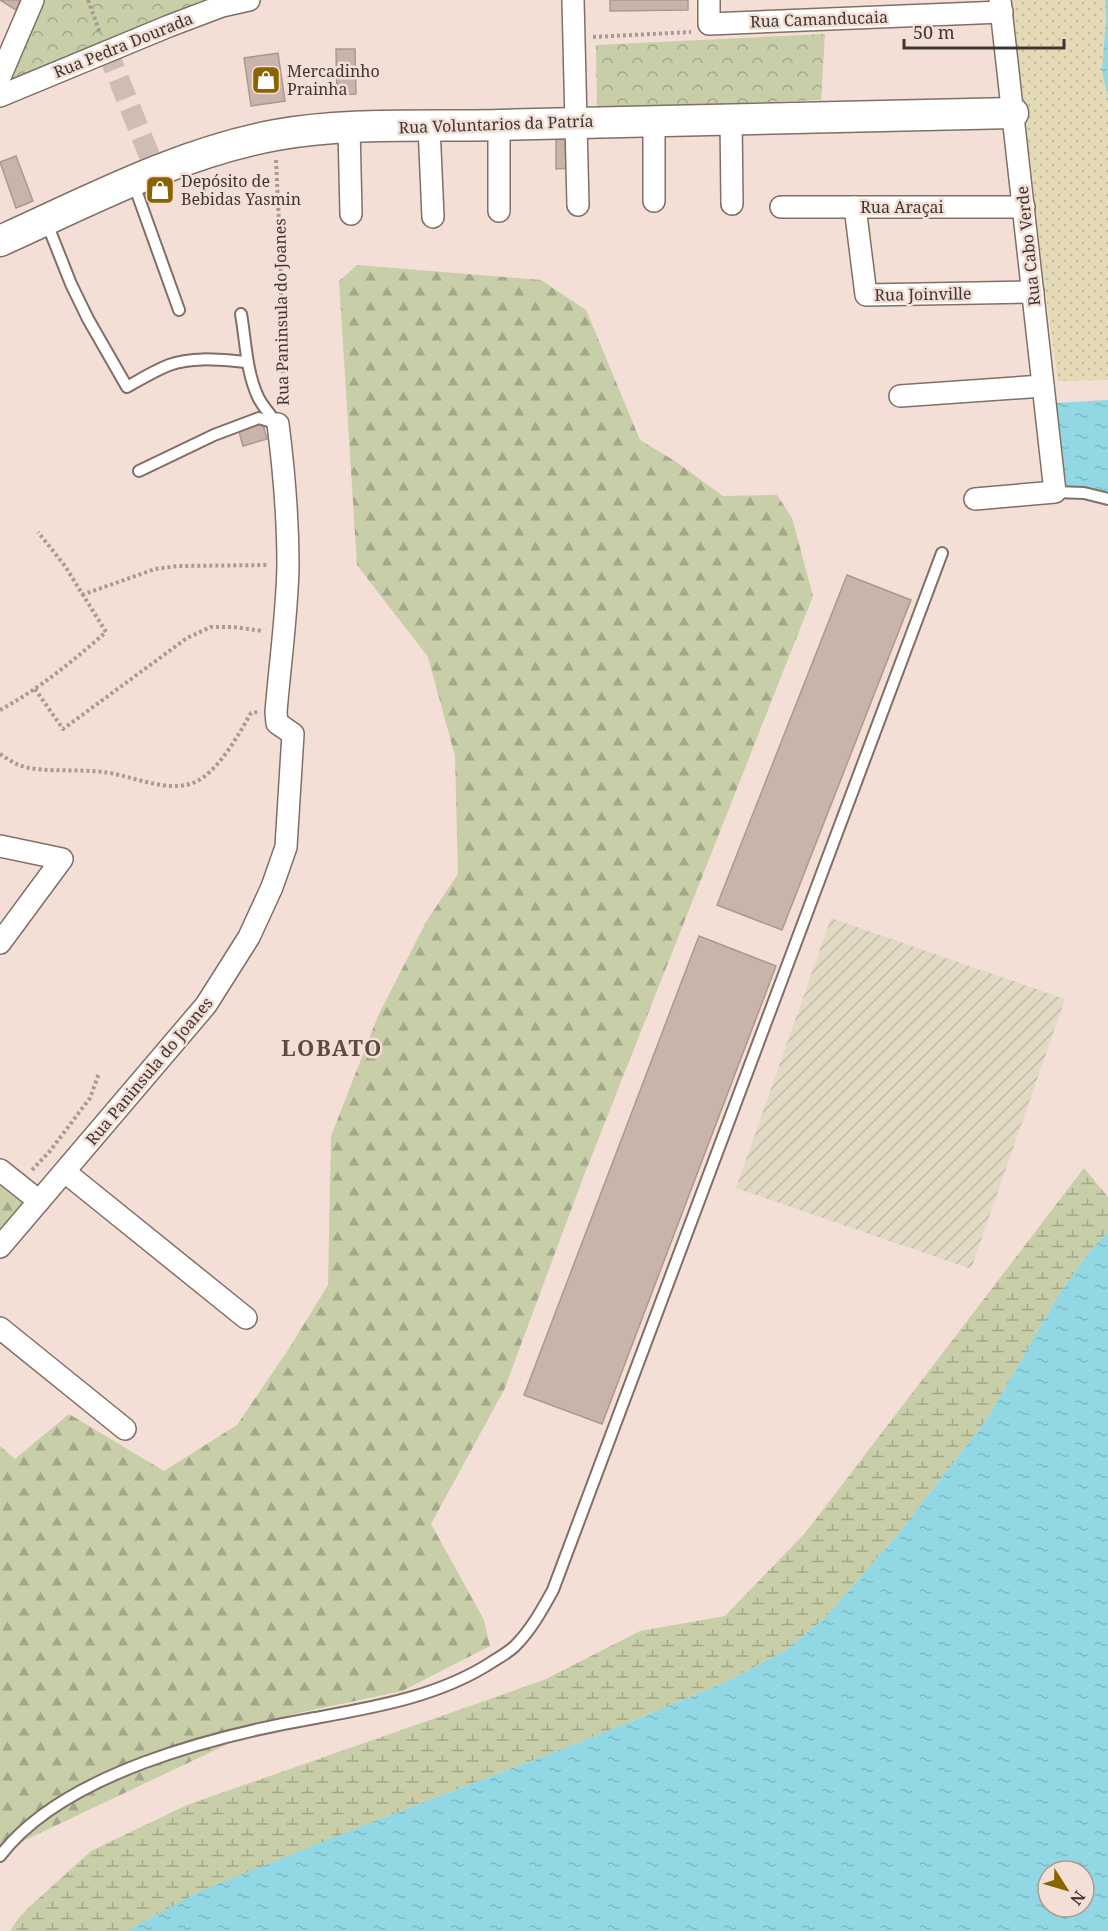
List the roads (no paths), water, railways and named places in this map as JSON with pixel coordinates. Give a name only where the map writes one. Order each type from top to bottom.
[{"type":"street","points":[[0,77],[33,0]]},
{"type":"street","name":"Rua Pedra Dourada","points":[[0,96],[222,6],[249,0]]},
{"type":"street","points":[[573,0],[578,205]]},
{"type":"street","name":"Rua Camanducaia","points":[[709,0],[709,24],[1001,6]]},
{"type":"street","name":"Rua Cabo Verde","points":[[1001,6],[1055,492]]},
{"type":"street","name":"Rua Voluntarios da Patría","points":[[0,241],[133,182],[203,155],[274,135],[310,130],[730,117],[1013,113]]},
{"type":"street","points":[[730,117],[732,204]]},
{"type":"street","points":[[654,119],[654,201]]},
{"type":"street","points":[[499,125],[499,211]]},
{"type":"street","points":[[429,126],[433,217]]},
{"type":"street","points":[[349,128],[351,214]]},
{"type":"street","name":"Rua Araçai","points":[[781,207],[1024,207]]},
{"type":"street","name":"Rua Joinville","points":[[855,207],[866,295],[1033,292]]},
{"type":"street","points":[[900,396],[1043,386]]},
{"type":"street","name":"Rua Paninsula do Joanes","points":[[0,1247],[206,1005],[254,927],[272,887],[286,847],[293,734],[277,723],[276,712],[288,565],[285,484],[278,424]]},
{"type":"street","points":[[975,499],[1055,492]]},
{"type":"street","points":[[0,846],[62,859],[0,944]]},
{"type":"street","points":[[0,1170],[39,1201]]},
{"type":"street","points":[[65,1172],[246,1318]]},
{"type":"street","points":[[0,1328],[125,1429]]},
{"type":"lane","points":[[133,182],[179,310]]},
{"type":"lane","points":[[46,220],[71,284],[127,387],[170,365],[186,361],[200,359],[248,362]]},
{"type":"lane","points":[[241,314],[248,362],[258,397],[278,424]]},
{"type":"lane","points":[[139,471],[214,435],[259,417],[278,424]]},
{"type":"lane","points":[[1055,492],[1084,493],[1108,499]]},
{"type":"lane","points":[[0,1856],[27,1827],[55,1807],[86,1788],[122,1771],[161,1756],[268,1726],[366,1708],[442,1688],[482,1669],[514,1647],[536,1622],[553,1590],[942,552]]},
{"type":"water","points":[[1105,0],[1108,0],[1108,98],[1102,71],[1106,19]]},
{"type":"water","points":[[1108,400],[1108,492],[1066,485],[1055,403]]},
{"type":"water","points":[[1108,1232],[1108,1931],[127,1931],[198,1892],[588,1739],[726,1682],[784,1651],[824,1619],[898,1534],[987,1419],[1059,1294],[1090,1251]]},
{"type":"tunnel","points":[[107,50],[156,172]]},
{"type":"place","name":"Mercadinho Prainha","points":[[266,80]]},
{"type":"place","name":"Depósito de Bebidas Yasmin","points":[[160,190]]},
{"type":"district","name":"LOBATO","points":[[332,1047]]}]
